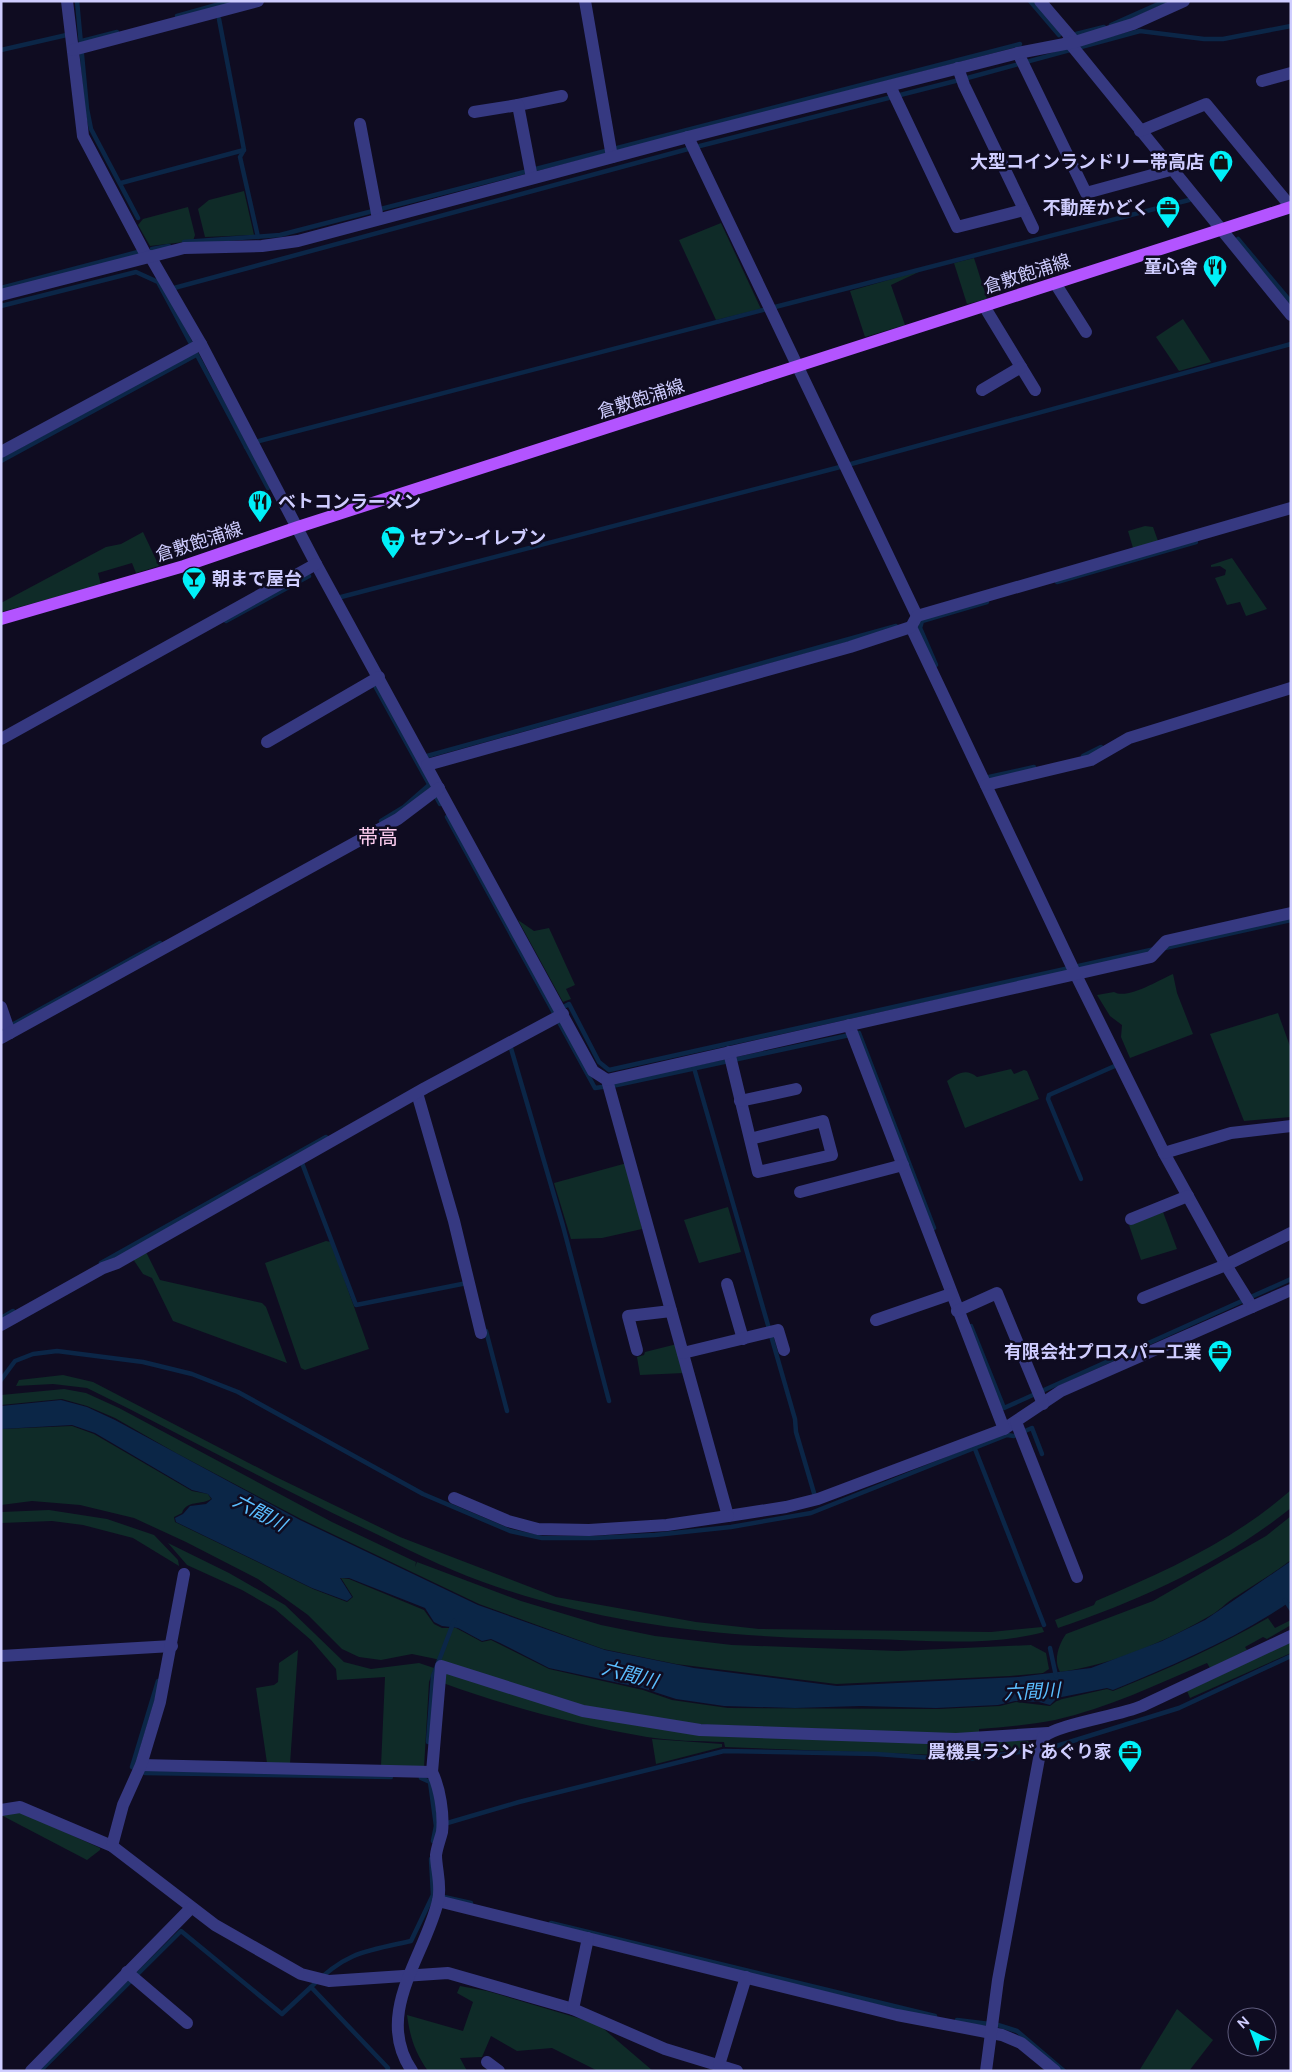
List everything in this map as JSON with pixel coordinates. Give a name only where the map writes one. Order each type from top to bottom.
[{"type":"main road","name":"倉敷飽浦線","points":[[1,619],[184,566],[298,527],[1291,207]]},
{"type":"street","points":[[67,1],[76,43],[82,136],[170,290],[196,346],[253,443],[298,527],[312,566],[379,677],[427,765],[436,790],[558,1013],[593,1071],[608,1084],[728,1516]]},
{"type":"street","points":[[76,43],[258,1]]},
{"type":"street","points":[[585,1],[611,151]]},
{"type":"street","points":[[1040,1],[1140,131],[1174,169],[1217,222],[1220,230],[1291,315]]},
{"type":"street","points":[[1,295],[184,248],[280,244],[376,213],[611,151],[691,144],[1073,46],[1133,24],[1157,6],[1184,1]]},
{"type":"street","points":[[1022,60],[1086,193],[1174,169]]},
{"type":"street","points":[[1262,81],[1291,73]]},
{"type":"street","points":[[961,76],[1033,228]]},
{"type":"street","points":[[892,93],[958,227],[1024,210]]},
{"type":"street","points":[[474,112],[562,96]]},
{"type":"street","points":[[1140,131],[1206,104],[1291,207]]},
{"type":"street","points":[[518,105],[531,172]]},
{"type":"street","points":[[360,124],[376,213]]},
{"type":"street","points":[[691,144],[847,466],[914,622],[990,784],[1073,969],[1164,1153],[1226,1265],[1248,1300]]},
{"type":"street","points":[[1054,283],[1086,332]]},
{"type":"street","points":[[984,306],[1035,390]]},
{"type":"street","points":[[1,452],[196,346]]},
{"type":"street","points":[[982,390],[1021,367]]},
{"type":"street","points":[[427,765],[850,647],[914,622],[1291,508]]},
{"type":"street","points":[[1,739],[312,566]]},
{"type":"street","points":[[267,742],[379,677]]},
{"type":"street","points":[[990,784],[1091,760],[1129,738],[1291,688]]},
{"type":"street","points":[[1,1008],[7,1031],[398,819],[436,790]]},
{"type":"street","points":[[608,1084],[851,1031],[1073,969],[1150,957],[1166,941],[1291,913]]},
{"type":"street","points":[[1,1325],[132,1255],[558,1013]]},
{"type":"street","points":[[851,1031],[903,1164],[950,1294],[962,1309],[1004,1428]]},
{"type":"street","points":[[731,1058],[740,1101],[758,1172],[832,1154],[823,1121],[750,1139]]},
{"type":"street","points":[[740,1101],[796,1089]]},
{"type":"street","points":[[417,1093],[469,1281],[481,1334]]},
{"type":"street","points":[[1164,1153],[1231,1133],[1291,1126]]},
{"type":"street","points":[[800,1192],[903,1164]]},
{"type":"street","points":[[1131,1219],[1188,1196]]},
{"type":"street","points":[[1143,1298],[1226,1265],[1291,1233]]},
{"type":"street","points":[[727,1284],[743,1339]]},
{"type":"street","points":[[454,1498],[508,1521],[538,1529],[589,1530],[667,1525],[786,1508],[818,1499],[1004,1428],[1016,1422],[1040,1396],[1061,1391],[1248,1300],[1291,1290]]},
{"type":"street","points":[[962,1309],[997,1293],[1040,1396]]},
{"type":"street","points":[[876,1320],[950,1294]]},
{"type":"street","points":[[636,1350],[628,1316],[671,1311]]},
{"type":"street","points":[[683,1353],[778,1330],[784,1350]]},
{"type":"street","points":[[1016,1422],[1077,1577]]},
{"type":"street","points":[[112,1846],[123,1805],[139,1768],[160,1702],[184,1574]]},
{"type":"street","points":[[406,2068],[397,2034],[398,2016],[408,1975],[439,1897],[436,1854],[442,1830],[436,1782],[428,1772],[441,1666],[582,1711],[700,1730],[1044,1743],[1142,1706],[1291,1636]]},
{"type":"street","points":[[1,1656],[172,1646]]},
{"type":"street","points":[[986,2071],[991,2027],[1044,1743]]},
{"type":"street","points":[[139,1768],[428,1772]]},
{"type":"street","points":[[1,1810],[20,1807],[112,1846],[215,1925],[293,1970],[312,1977],[328,1981],[448,1973],[573,2010],[665,2049],[737,2071]]},
{"type":"street","points":[[439,1897],[588,1938],[746,1977],[856,1999],[917,2019],[991,2027],[1021,2043],[1055,2071]]},
{"type":"street","points":[[35,2070],[131,1976],[191,1908]]},
{"type":"street","points":[[573,2010],[588,1938]]},
{"type":"street","points":[[131,1976],[187,2023]]},
{"type":"street","points":[[719,2065],[746,1977]]},
{"type":"street","points":[[487,2062],[499,2071]]},
{"type":"green space","points":[[244,191],[254,235],[205,237],[198,209],[209,200]]},
{"type":"green space","points":[[188,207],[195,235],[193,241],[150,246],[138,225],[143,219]]},
{"type":"green space","points":[[721,223],[761,309],[716,320],[679,240]]},
{"type":"green space","points":[[974,258],[987,299],[967,304],[954,263]]},
{"type":"green space","points":[[923,270],[891,285],[905,325],[865,337],[850,291]]},
{"type":"green space","points":[[1183,319],[1211,362],[1179,371],[1156,337]]},
{"type":"green space","points":[[1145,526],[1153,527],[1158,541],[1133,548],[1128,531]]},
{"type":"green space","points":[[143,532],[159,566],[136,573],[132,563],[98,573],[101,585],[1,612],[1,603],[106,547],[121,544]]},
{"type":"green space","points":[[1232,558],[1267,609],[1246,616],[1240,602],[1227,605],[1215,578],[1225,575],[1226,570],[1220,566],[1211,567],[1211,565]]},
{"type":"green space","points":[[518,920],[534,931],[549,928],[575,985],[566,989],[571,999],[563,1002]]},
{"type":"green space","points":[[1173,974],[1177,993],[1193,1034],[1130,1058],[1121,1037],[1122,1025],[1110,1016],[1097,995],[1135,991]]},
{"type":"green space","points":[[1278,1013],[1291,1049],[1291,1117],[1244,1121],[1210,1034]]},
{"type":"green space","points":[[1011,1069],[1014,1074],[1024,1070],[1027,1071],[1039,1099],[965,1128],[947,1081],[966,1072],[977,1077]]},
{"type":"green space","points":[[627,1163],[642,1229],[602,1238],[571,1239],[554,1183]]},
{"type":"green space","points":[[728,1207],[741,1252],[699,1263],[684,1220]]},
{"type":"green space","points":[[1163,1212],[1177,1249],[1141,1260],[1129,1225]]},
{"type":"green space","points":[[326,1241],[331,1242],[369,1349],[305,1370],[301,1368],[265,1263]]},
{"type":"green space","points":[[146,1252],[160,1280],[262,1303],[266,1307],[287,1363],[173,1321],[152,1278],[143,1274],[133,1259]]},
{"type":"green space","points":[[677,1344],[684,1373],[640,1375],[637,1357],[644,1355],[645,1352]]},
{"type":"green space","points":[[63,1375],[93,1382],[274,1476],[400,1537],[556,1597],[696,1622],[759,1629],[991,1632],[1042,1627],[1044,1632],[1001,1640],[956,1642],[770,1636],[721,1633],[673,1627],[577,1610],[483,1582],[410,1551],[87,1388],[53,1384],[16,1386],[19,1380]]},
{"type":"green space","points":[[64,1389],[86,1393],[119,1408],[332,1522],[416,1562],[415,1567],[417,1562],[521,1601],[601,1625],[655,1636],[732,1645],[898,1651],[1031,1645],[1046,1653],[1049,1669],[1043,1673],[1010,1676],[836,1684],[676,1664],[603,1649],[479,1604],[301,1519],[176,1453],[115,1418],[87,1406],[62,1399],[1,1405],[1,1395]]},
{"type":"green space","points":[[72,1426],[94,1434],[192,1491],[208,1494],[211,1499],[187,1506],[182,1513],[174,1517],[175,1522],[313,1589],[347,1602],[353,1597],[341,1578],[349,1579],[424,1610],[434,1624],[442,1628],[456,1628],[482,1642],[491,1640],[549,1669],[643,1690],[672,1700],[728,1708],[939,1709],[1000,1706],[1016,1702],[1050,1706],[1058,1700],[1107,1689],[1113,1691],[1192,1657],[1268,1618],[1275,1628],[1291,1620],[1291,1625],[1267,1639],[1263,1637],[1245,1647],[1247,1650],[1210,1668],[1207,1663],[1094,1709],[1055,1720],[1027,1725],[979,1729],[979,1735],[689,1724],[579,1705],[503,1683],[436,1659],[412,1654],[381,1660],[359,1657],[342,1649],[308,1615],[258,1579],[134,1518],[80,1505],[32,1501],[1,1505],[1,1429]]},
{"type":"green space","points":[[1291,1490],[1291,1508],[1265,1528],[1209,1563],[1120,1605],[1058,1628],[1055,1620],[1094,1605],[1096,1601],[1173,1566],[1222,1540],[1246,1525]]},
{"type":"green space","points":[[49,1510],[107,1519],[154,1535],[178,1560],[179,1566],[133,1538],[83,1525],[52,1521],[1,1523],[1,1512]]},
{"type":"green space","points":[[1291,1516],[1291,1560],[1213,1614],[1158,1642],[1119,1658],[1080,1669],[1060,1672],[1057,1657],[1061,1642],[1066,1634],[1153,1601],[1266,1536]]},
{"type":"green space","points":[[168,1543],[229,1573],[285,1605],[344,1662],[371,1669],[419,1663],[434,1668],[429,1682],[424,1768],[381,1766],[385,1677],[337,1680],[336,1669],[311,1640],[275,1609],[242,1590],[187,1565]]},
{"type":"green space","points":[[1288,1643],[1291,1644],[1291,1653],[1190,1698],[1187,1691]]},
{"type":"green space","points":[[298,1650],[290,1764],[267,1763],[256,1688],[274,1685],[278,1682],[279,1663]]},
{"type":"green space","points":[[443,1672],[609,1720],[1028,1741],[1032,1747],[965,1756],[725,1747],[724,1742],[656,1738],[569,1721],[493,1700],[443,1683]]},
{"type":"green space","points":[[652,1739],[722,1744],[722,1747],[656,1764]]},
{"type":"green space","points":[[18,1811],[100,1848],[100,1850],[87,1860],[1,1815]]},
{"type":"green space","points":[[460,1986],[487,1991],[598,2024],[653,2071],[598,2071],[552,2048],[517,2051],[491,2036],[482,2057],[460,2058],[467,2071],[428,2071],[414,2044],[407,2015],[463,2031],[473,2002],[457,1993]]},
{"type":"green space","points":[[1177,2009],[1213,2040],[1189,2071],[1139,2071]]},
{"type":"water","name":"六間川","points":[[61,1400],[87,1407],[115,1420],[300,1520],[478,1605],[605,1650],[694,1668],[837,1686],[1018,1677],[1091,1668],[1162,1641],[1205,1620],[1291,1561],[1291,1601],[1249,1627],[1205,1650],[1113,1690],[1107,1688],[1057,1698],[1050,1705],[1039,1702],[1015,1701],[998,1705],[936,1708],[861,1706],[795,1708],[724,1706],[676,1699],[642,1688],[549,1668],[491,1639],[482,1641],[458,1628],[442,1626],[434,1622],[425,1608],[349,1578],[340,1578],[352,1597],[347,1601],[312,1588],[176,1522],[175,1518],[183,1514],[190,1506],[206,1504],[212,1499],[208,1494],[192,1490],[95,1433],[72,1425],[1,1429],[1,1406]]},
{"type":"waterway","points":[[77,1],[87,109],[91,129],[138,218]]},
{"type":"waterway","points":[[177,16],[230,1]]},
{"type":"waterway","points":[[1030,1],[1059,35]]},
{"type":"waterway","points":[[1111,25],[1165,1]]},
{"type":"waterway","points":[[219,19],[244,150],[240,157],[258,237]]},
{"type":"waterway","points":[[163,291],[688,149],[971,77],[1140,31],[1204,39],[1223,39],[1291,26]]},
{"type":"waterway","points":[[1076,34],[1104,27]]},
{"type":"waterway","points":[[82,41],[117,32]]},
{"type":"waterway","points":[[1,50],[71,34]]},
{"type":"waterway","points":[[184,242],[280,235],[1020,44]]},
{"type":"waterway","points":[[121,183],[244,150]]},
{"type":"waterway","points":[[775,307],[1189,200]]},
{"type":"waterway","points":[[1238,239],[1291,302]]},
{"type":"waterway","points":[[152,249],[169,246]]},
{"type":"waterway","points":[[1,288],[138,252]]},
{"type":"waterway","points":[[1,306],[136,272],[158,282],[268,488]]},
{"type":"waterway","points":[[246,447],[259,441],[767,309]]},
{"type":"waterway","points":[[341,597],[840,467],[1291,344]]},
{"type":"waterway","points":[[1,461],[196,355]]},
{"type":"waterway","points":[[1057,582],[1196,542]]},
{"type":"waterway","points":[[226,621],[309,576]]},
{"type":"waterway","points":[[936,665],[920,628],[922,621],[987,602]]},
{"type":"waterway","points":[[427,756],[896,626]]},
{"type":"waterway","points":[[374,684],[440,804]]},
{"type":"waterway","points":[[1083,756],[1101,747]]},
{"type":"waterway","points":[[989,777],[1034,767]]},
{"type":"waterway","points":[[381,821],[404,807],[429,785]]},
{"type":"waterway","points":[[447,817],[595,1088],[617,1085],[859,1033],[934,1228]]},
{"type":"waterway","points":[[1165,948],[1291,920]]},
{"type":"waterway","points":[[1,1031],[160,943]]},
{"type":"waterway","points":[[560,1009],[569,1004],[599,1062],[609,1070],[1155,949]]},
{"type":"waterway","points":[[510,1045],[563,1226],[609,1401]]},
{"type":"waterway","points":[[1081,1179],[1048,1099],[1049,1095],[1117,1065]]},
{"type":"waterway","points":[[694,1068],[795,1419],[796,1432],[814,1493]]},
{"type":"waterway","points":[[101,1263],[326,1137]]},
{"type":"waterway","points":[[302,1163],[356,1305],[467,1283]]},
{"type":"waterway","points":[[971,1326],[1004,1408],[1291,1279]]},
{"type":"waterway","points":[[1,1318],[13,1311]]},
{"type":"waterway","points":[[486,1331],[507,1411]]},
{"type":"waterway","points":[[1,1380],[15,1361],[33,1354],[57,1351],[143,1362],[192,1374],[238,1392],[423,1494],[510,1531],[542,1538],[655,1535],[731,1527],[811,1513],[1007,1435],[1014,1436]]},
{"type":"waterway","points":[[1025,1431],[1032,1428],[1042,1454]]},
{"type":"waterway","points":[[975,1449],[1044,1625]]},
{"type":"waterway","points":[[1285,1600],[1291,1609]]},
{"type":"waterway","points":[[428,1742],[433,1676],[454,1621]]},
{"type":"waterway","name":"六間川","points":[[1050,1648],[1056,1676]]},
{"type":"waterway","points":[[444,1824],[519,1802],[724,1751],[876,1754],[961,1760],[1050,1748],[1179,1708],[1291,1656]]},
{"type":"waterway","points":[[158,1681],[132,1767],[145,1773],[391,1777]]},
{"type":"waterway","points":[[421,1778],[430,1782],[436,1826],[433,1841]]},
{"type":"waterway","points":[[387,2071],[388,2068],[311,1987],[323,1975],[346,1960],[381,1947],[411,1941],[433,1895],[431,1859]]},
{"type":"waterway","points":[[444,1897],[471,1903]]},
{"type":"waterway","points":[[551,1923],[935,2016]]},
{"type":"waterway","points":[[40,2071],[181,1931],[282,2014],[311,1987]]},
{"type":"waterway","points":[[957,2020],[998,2025],[1017,2031],[1064,2071]]},
{"type":"place","name":"大型コインランドリー帯高店","points":[[1221,183]]},
{"type":"place","name":"不動産かどく","points":[[1168,229]]},
{"type":"place","name":"童心舎","points":[[1215,288]]},
{"type":"place","name":"ベトコンラーメン","points":[[260,523]]},
{"type":"place","name":"セブン-イレブン","points":[[393,559]]},
{"type":"place","name":"朝まで屋台","points":[[194,600]]},
{"type":"place","name":"有限会社プロスパー工業","points":[[1220,1373]]},
{"type":"place","name":"農機具ランド あぐり家","points":[[1130,1773]]},
{"type":"district","name":"帯高","points":[[378,837]]}]
